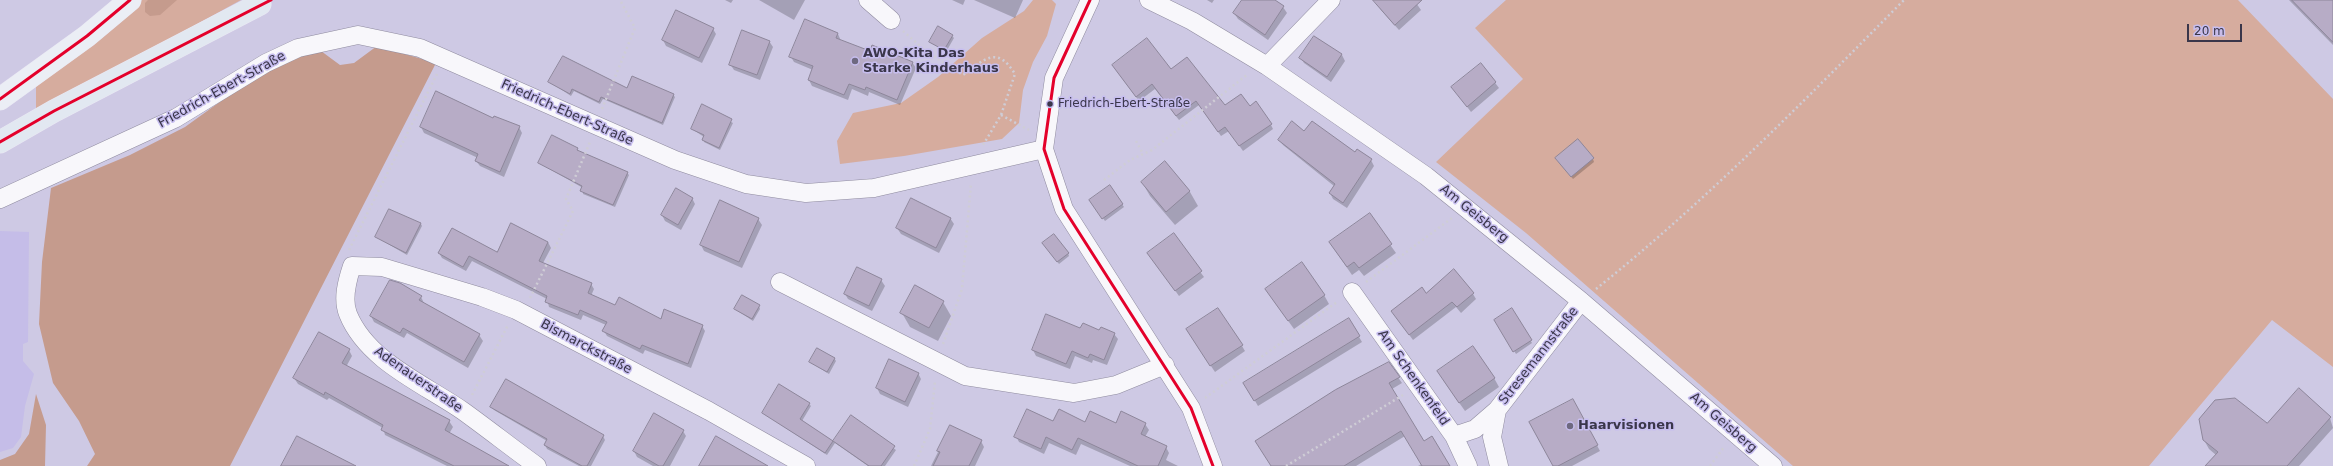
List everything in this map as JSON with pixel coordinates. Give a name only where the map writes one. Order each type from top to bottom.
[{"type":"highway","points":[[0,142],[54,111],[266,1]]},
{"type":"main road","points":[[0,99],[87,36],[130,0]]},
{"type":"street","points":[[868,0],[891,20]]},
{"type":"street","points":[[1090,0],[1054,78],[1045,144],[1064,209],[1191,408],[1213,466]]},
{"type":"street","name":"Am Geisberg","points":[[1149,0],[1192,21],[1264,64],[1426,176],[1467,207],[1581,301],[1773,466]]},
{"type":"street","points":[[1264,64],[1330,0]]},
{"type":"street","name":"Friedrich-Ebert-Straße","points":[[0,199],[112,149],[176,118],[266,63],[298,48],[358,35],[420,48],[675,160],[746,184],[806,193],[874,188],[972,165],[1045,144]]},
{"type":"street","name":"Bismarckstraße","points":[[352,266],[382,267],[482,297],[516,310],[709,411],[806,466]]},
{"type":"street","name":"Adenauerstraße","points":[[352,266],[346,288],[348,313],[366,344],[537,466]]},
{"type":"street","points":[[780,282],[964,376],[1074,393],[1116,385],[1165,366]]},
{"type":"street","name":"Am Schenkenfeld","points":[[1352,292],[1454,436],[1468,466]]},
{"type":"street","name":"Stresemannstraße","points":[[1454,436],[1474,429],[1497,410],[1581,301]]},
{"type":"street","name":"Stresemannstraße","points":[[1497,410],[1492,437],[1499,466]]},
{"type":"path","points":[[602,108],[635,28],[620,0]]},
{"type":"path","points":[[1581,301],[1635,257],[1785,121],[1904,0]]},
{"type":"path","points":[[891,20],[927,52],[963,75],[987,57],[1001,57],[1008,62],[1015,74],[1001,115],[972,165],[962,289],[940,351]]},
{"type":"path","points":[[1104,180],[1130,160],[1152,150],[1264,64]]},
{"type":"path","points":[[350,246],[434,81]]},
{"type":"path","points":[[1001,115],[1045,144]]},
{"type":"path","points":[[1136,141],[1143,153]]},
{"type":"path","points":[[532,294],[573,211],[566,199],[588,147]]},
{"type":"path","points":[[1376,274],[1467,207]]},
{"type":"path","points":[[463,412],[516,310]]},
{"type":"path","points":[[1209,396],[1318,315]]},
{"type":"path","points":[[914,466],[930,429],[934,394]]},
{"type":"path","points":[[1286,466],[1401,396]]},
{"type":"path","points":[[1710,466],[1734,433]]},
{"type":"shaded area","points":[[142,0],[241,0],[36,112],[36,82]]},
{"type":"shaded area","points":[[148,0],[177,0],[160,15],[150,16],[145,12],[145,3]]},
{"type":"shaded area","points":[[1033,0],[1052,0],[1056,4],[1047,36],[1033,62],[1023,90],[1019,123],[1002,139],[904,156],[840,164],[837,141],[853,113],[901,103],[938,77],[982,38],[1024,11]]},
{"type":"shaded area","points":[[1506,0],[2238,0],[2333,99],[2333,367],[2272,320],[2149,466],[1793,466],[1526,233],[1436,162],[1523,79],[1475,28]]},
{"type":"shaded area","points":[[377,46],[436,63],[230,466],[87,466],[95,454],[79,421],[53,383],[39,324],[42,262],[51,188],[130,155],[185,127],[246,83],[284,61],[321,51],[340,65],[354,63]]},
{"type":"shaded area","points":[[0,231],[29,232],[28,342],[23,344],[23,361],[34,374],[25,406],[21,437],[13,448],[0,452]]},
{"type":"shaded area","points":[[36,394],[46,425],[45,466],[0,466],[0,460],[15,454],[29,434]]},
{"type":"building","points":[[1242,0],[1275,0],[1284,6],[1265,35],[1233,13]]},
{"type":"building","points":[[1373,0],[1422,0],[1395,25]]},
{"type":"building","points":[[2292,0],[2333,0],[2333,42]]},
{"type":"building","points":[[676,10],[714,28],[699,58],[662,40]]},
{"type":"building","name":"AWO-Kita Das Starke Kinderhaus","points":[[805,19],[838,33],[836,38],[870,51],[872,45],[913,62],[897,100],[866,87],[865,90],[849,84],[844,95],[808,80],[813,66],[789,57]]},
{"type":"building","points":[[938,26],[953,35],[944,50],[929,42]]},
{"type":"building","points":[[742,30],[770,41],[757,75],[729,65]]},
{"type":"building","points":[[1314,36],[1342,54],[1327,77],[1299,58]]},
{"type":"building","points":[[1147,38],[1171,69],[1187,57],[1225,105],[1241,94],[1250,106],[1256,101],[1272,124],[1239,146],[1225,127],[1218,132],[1196,101],[1176,116],[1152,84],[1136,97],[1112,65]]},
{"type":"building","points":[[563,56],[627,88],[632,76],[674,94],[662,123],[601,97],[599,102],[572,89],[570,94],[548,82]]},
{"type":"building","points":[[1481,63],[1496,82],[1467,107],[1451,87]]},
{"type":"building","points":[[436,91],[493,118],[494,116],[520,126],[500,172],[475,161],[478,154],[420,127]]},
{"type":"building","points":[[702,104],[732,119],[719,148],[702,140],[704,135],[691,129]]},
{"type":"building","points":[[1292,121],[1304,131],[1312,121],[1355,152],[1357,149],[1372,159],[1343,203],[1329,193],[1335,184],[1278,140]]},
{"type":"building","points":[[552,135],[578,148],[577,150],[628,172],[613,205],[580,191],[582,186],[538,163]]},
{"type":"building","points":[[1578,139],[1594,158],[1571,177],[1555,158]]},
{"type":"building","points":[[1165,161],[1190,191],[1166,212],[1141,182]]},
{"type":"building","points":[[1110,185],[1123,204],[1102,219],[1089,200]]},
{"type":"building","points":[[676,188],[693,198],[678,225],[661,215]]},
{"type":"building","points":[[911,198],[951,218],[936,248],[896,228]]},
{"type":"building","points":[[720,200],[759,218],[739,262],[700,245]]},
{"type":"building","points":[[389,209],[421,223],[406,253],[375,237]]},
{"type":"building","points":[[1370,213],[1392,244],[1359,268],[1354,262],[1347,267],[1329,242]]},
{"type":"building","points":[[511,223],[548,242],[539,261],[592,283],[588,293],[615,305],[619,297],[661,319],[664,309],[703,325],[688,364],[642,345],[640,349],[602,331],[607,322],[580,310],[578,315],[545,302],[547,296],[469,256],[463,267],[438,253],[452,228],[497,252]]},
{"type":"building","points":[[1174,233],[1202,271],[1175,291],[1147,253]]},
{"type":"building","points":[[1054,234],[1069,253],[1057,262],[1042,243]]},
{"type":"building","points":[[1302,262],[1325,295],[1288,321],[1265,289]]},
{"type":"building","points":[[857,267],[882,279],[869,306],[844,294]]},
{"type":"building","points":[[1454,269],[1474,293],[1457,307],[1452,302],[1409,335],[1391,311],[1422,287],[1426,293]]},
{"type":"building","points":[[390,280],[400,283],[422,296],[419,300],[480,334],[464,362],[403,328],[400,333],[370,316]]},
{"type":"building","points":[[915,285],[944,301],[929,328],[900,313]]},
{"type":"building","points":[[742,295],[760,305],[752,319],[734,309]]},
{"type":"building","points":[[1218,308],[1243,345],[1210,366],[1186,329]]},
{"type":"building","points":[[1512,308],[1532,340],[1513,352],[1494,320]]},
{"type":"building","points":[[1046,314],[1080,328],[1083,323],[1099,330],[1101,327],[1115,333],[1104,360],[1090,354],[1088,358],[1072,351],[1066,364],[1032,350]]},
{"type":"building","points":[[1349,318],[1360,336],[1254,401],[1243,383]]},
{"type":"building","points":[[319,332],[350,349],[342,363],[450,420],[445,430],[509,466],[454,466],[381,430],[383,425],[325,392],[324,395],[293,378]]},
{"type":"building","points":[[1473,346],[1495,378],[1459,403],[1437,371]]},
{"type":"building","points":[[817,348],[835,358],[827,372],[809,362]]},
{"type":"building","points":[[889,359],[919,373],[905,402],[876,388]]},
{"type":"building","points":[[1389,362],[1400,377],[1389,383],[1424,441],[1432,436],[1450,466],[1422,466],[1401,431],[1344,466],[1271,466],[1255,441],[1335,390]]},
{"type":"building","points":[[506,379],[604,435],[587,466],[582,466],[544,445],[547,439],[490,407]]},
{"type":"building","points":[[779,384],[810,403],[800,419],[833,441],[825,453],[762,413]]},
{"type":"building","points":[[2299,388],[2331,417],[2287,466],[2205,466],[2218,452],[2203,440],[2199,419],[2215,400],[2235,398],[2267,423]]},
{"type":"building","points":[[1573,399],[1598,445],[1558,466],[1553,466],[1529,422]]},
{"type":"building","points":[[1027,409],[1053,421],[1059,409],[1085,422],[1090,411],[1116,423],[1121,411],[1146,423],[1141,434],[1167,446],[1158,466],[1138,466],[1078,438],[1072,450],[1046,437],[1041,449],[1014,437]]},
{"type":"building","points":[[654,413],[684,430],[663,466],[659,466],[633,451]]},
{"type":"building","points":[[851,415],[895,446],[881,466],[869,466],[833,441]]},
{"type":"building","points":[[950,425],[982,440],[969,466],[933,466],[940,452],[937,451]]},
{"type":"building","points":[[297,436],[356,466],[281,466]]},
{"type":"building","points":[[716,436],[768,466],[699,466]]},
{"type":"transit line","points":[[0,99],[87,36],[130,0]]},
{"type":"transit line","points":[[0,142],[54,111],[271,0]]},
{"type":"transit line","points":[[1090,0],[1054,78],[1044,149],[1064,209],[1191,408],[1213,466]]},
{"type":"place","name":"AWO-Kita Das Starke Kinderhaus","points":[[855,61]]},
{"type":"place","name":"Friedrich-Ebert-Straße","points":[[1050,104]]},
{"type":"place","name":"Haarvisionen","points":[[1570,426]]}]
